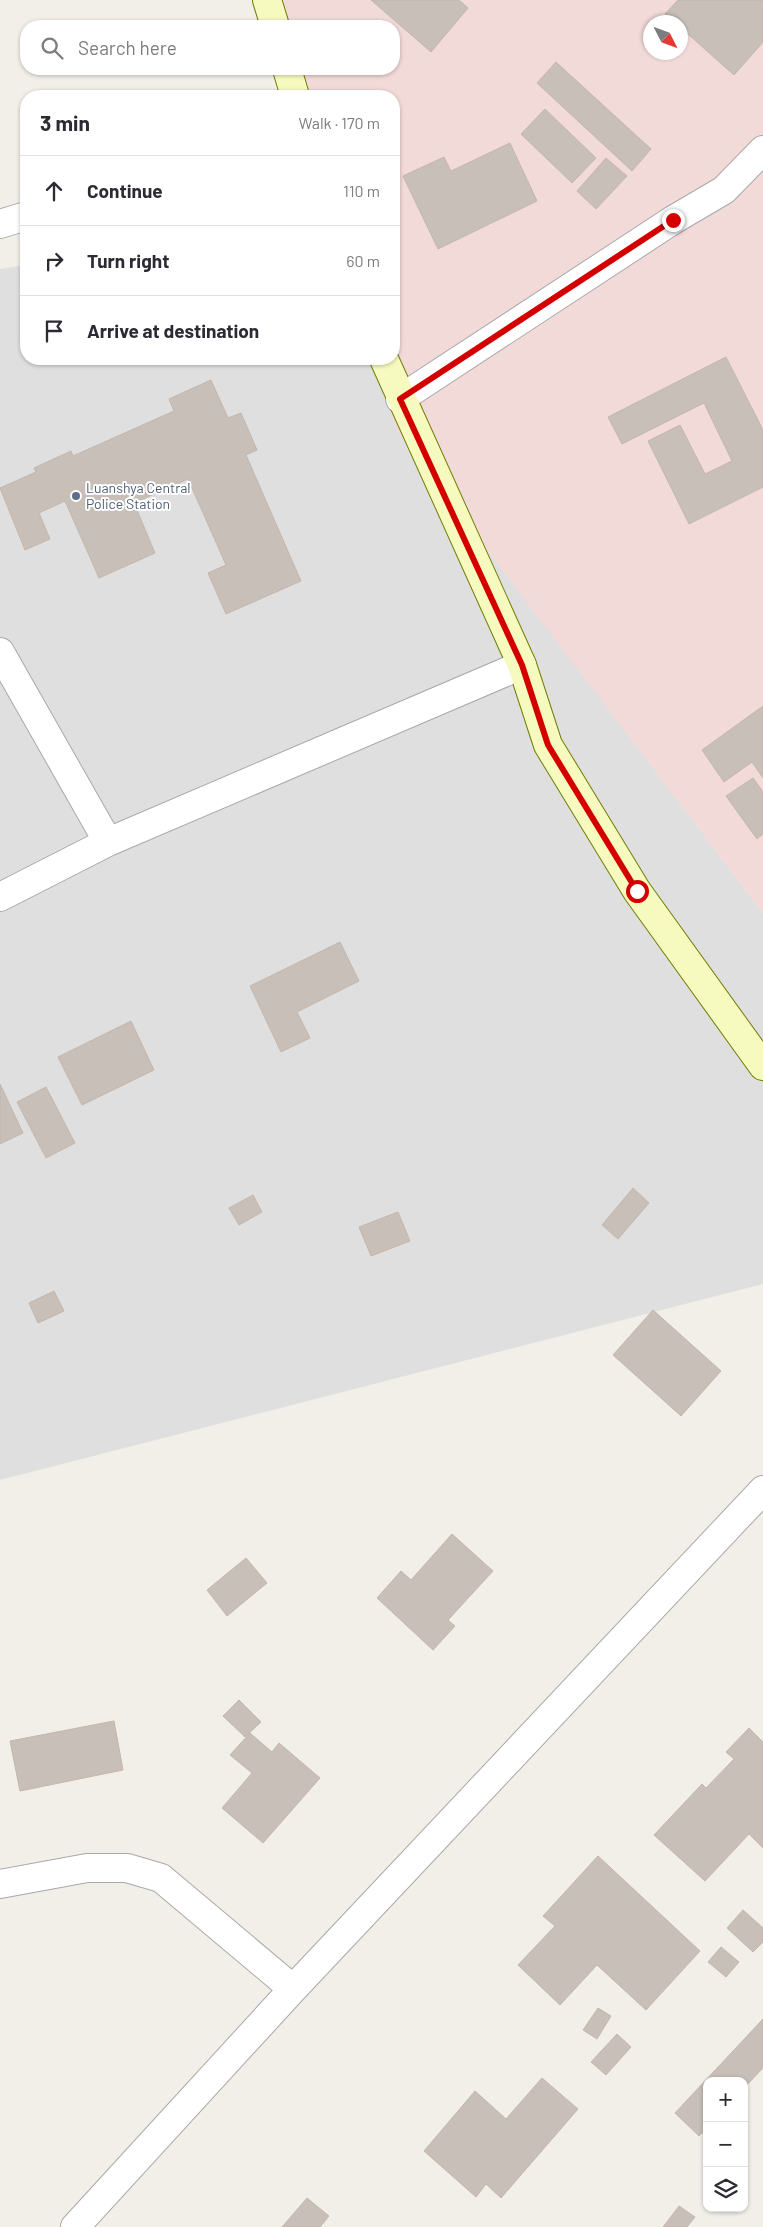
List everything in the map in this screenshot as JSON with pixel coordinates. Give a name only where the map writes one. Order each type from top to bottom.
[{"type":"main road","points":[[267,0],[273,20]]},
{"type":"main road","points":[[289,75],[293,90]]},
{"type":"main road","points":[[386,365],[400,399],[522,665],[552,753],[637,891],[763,1066]]},
{"type":"street","points":[[400,399],[673,220],[724,190],[761,156]]},
{"type":"street","points":[[0,224],[20,218]]},
{"type":"street","points":[[0,652],[108,842]]},
{"type":"street","points":[[0,897],[108,842],[522,665]]},
{"type":"street","points":[[75,2227],[293,1989],[763,1490]]},
{"type":"street","points":[[0,1884],[87,1868],[127,1868],[161,1878],[293,1989]]},
{"type":"shaded area","points":[[276,0],[763,0],[763,913],[396,430],[379,365],[400,365],[400,90],[301,90],[297,75],[400,75],[400,20],[281,20]]},
{"type":"shaded area","points":[[20,266],[20,365],[379,365],[397,430],[763,913],[763,1284],[0,1480],[0,269]]},
{"type":"building","points":[[371,0],[459,0],[468,8],[431,52],[400,25],[400,20],[394,20]]},
{"type":"building","points":[[678,0],[763,0],[763,42],[734,75],[688,34],[688,15],[665,14]]},
{"type":"building","points":[[556,62],[651,149],[632,171],[537,83]]},
{"type":"building","points":[[545,109],[596,158],[572,183],[521,134]]},
{"type":"building","points":[[510,143],[537,201],[438,249],[403,176],[444,157],[451,171]]},
{"type":"building","points":[[606,158],[627,176],[596,209],[577,191]]},
{"type":"building","points":[[726,357],[763,430],[763,487],[689,524],[648,441],[680,425],[705,474],[732,461],[704,403],[622,444],[608,417]]},
{"type":"building","name":"Luanshya Central Police Station","points":[[211,380],[228,418],[241,413],[257,450],[246,455],[301,581],[226,614],[208,573],[226,565],[188,479],[134,503],[155,553],[99,578],[65,501],[39,513],[50,539],[25,550],[0,488],[36,472],[34,468],[71,451],[73,456],[174,411],[169,399]]},
{"type":"building","points":[[763,706],[763,778],[752,762],[724,782],[702,750]]},
{"type":"building","points":[[753,778],[763,792],[763,834],[757,839],[726,796]]},
{"type":"building","points":[[340,942],[359,981],[297,1012],[310,1038],[281,1052],[250,986]]},
{"type":"building","points":[[131,1021],[154,1070],[82,1105],[58,1057]]},
{"type":"building","points":[[0,1084],[23,1133],[0,1144]]},
{"type":"building","points":[[46,1087],[75,1143],[46,1158],[17,1102]]},
{"type":"building","points":[[633,1188],[649,1203],[618,1239],[602,1225]]},
{"type":"building","points":[[253,1195],[262,1212],[239,1225],[229,1208]]},
{"type":"building","points":[[398,1212],[410,1241],[371,1256],[359,1227]]},
{"type":"building","points":[[54,1291],[64,1311],[38,1323],[29,1303]]},
{"type":"building","points":[[653,1310],[721,1371],[681,1416],[613,1355]]},
{"type":"building","points":[[452,1534],[493,1571],[448,1620],[455,1626],[433,1650],[377,1598],[401,1571],[411,1580]]},
{"type":"building","points":[[246,1558],[267,1583],[227,1616],[207,1590]]},
{"type":"building","points":[[239,1700],[261,1722],[245,1737],[223,1716]]},
{"type":"building","points":[[114,1721],[123,1770],[20,1791],[10,1741]]},
{"type":"building","points":[[749,1728],[763,1742],[763,1848],[749,1834],[705,1881],[654,1835],[702,1784],[706,1788],[734,1759],[726,1752]]},
{"type":"building","points":[[250,1733],[272,1752],[279,1743],[320,1778],[263,1843],[222,1808],[252,1773],[230,1755]]},
{"type":"building","points":[[598,1856],[700,1951],[646,2010],[597,1965],[560,2005],[518,1965],[555,1926],[543,1916]]},
{"type":"building","points":[[743,1910],[763,1928],[763,1942],[753,1952],[727,1928]]},
{"type":"building","points":[[721,1947],[739,1962],[726,1977],[708,1962]]},
{"type":"building","points":[[598,2008],[611,2016],[597,2039],[583,2030]]},
{"type":"building","points":[[763,2019],[763,2068],[748,2084],[748,2077],[709,2077]]},
{"type":"building","points":[[617,2034],[631,2047],[606,2075],[591,2062]]},
{"type":"building","points":[[542,2078],[578,2109],[501,2198],[486,2184],[476,2197],[424,2151],[475,2091],[506,2119]]},
{"type":"building","points":[[703,2083],[703,2132],[699,2136],[675,2113]]},
{"type":"building","points":[[307,2198],[329,2216],[320,2227],[282,2227]]},
{"type":"building","points":[[679,2206],[695,2217],[687,2227],[663,2227]]},
{"type":"place","name":"Luanshya Central Police Station","points":[[76,496]]},
{"type":"route","points":[[637,891],[548,745],[522,665],[400,399],[673,220]]}]
